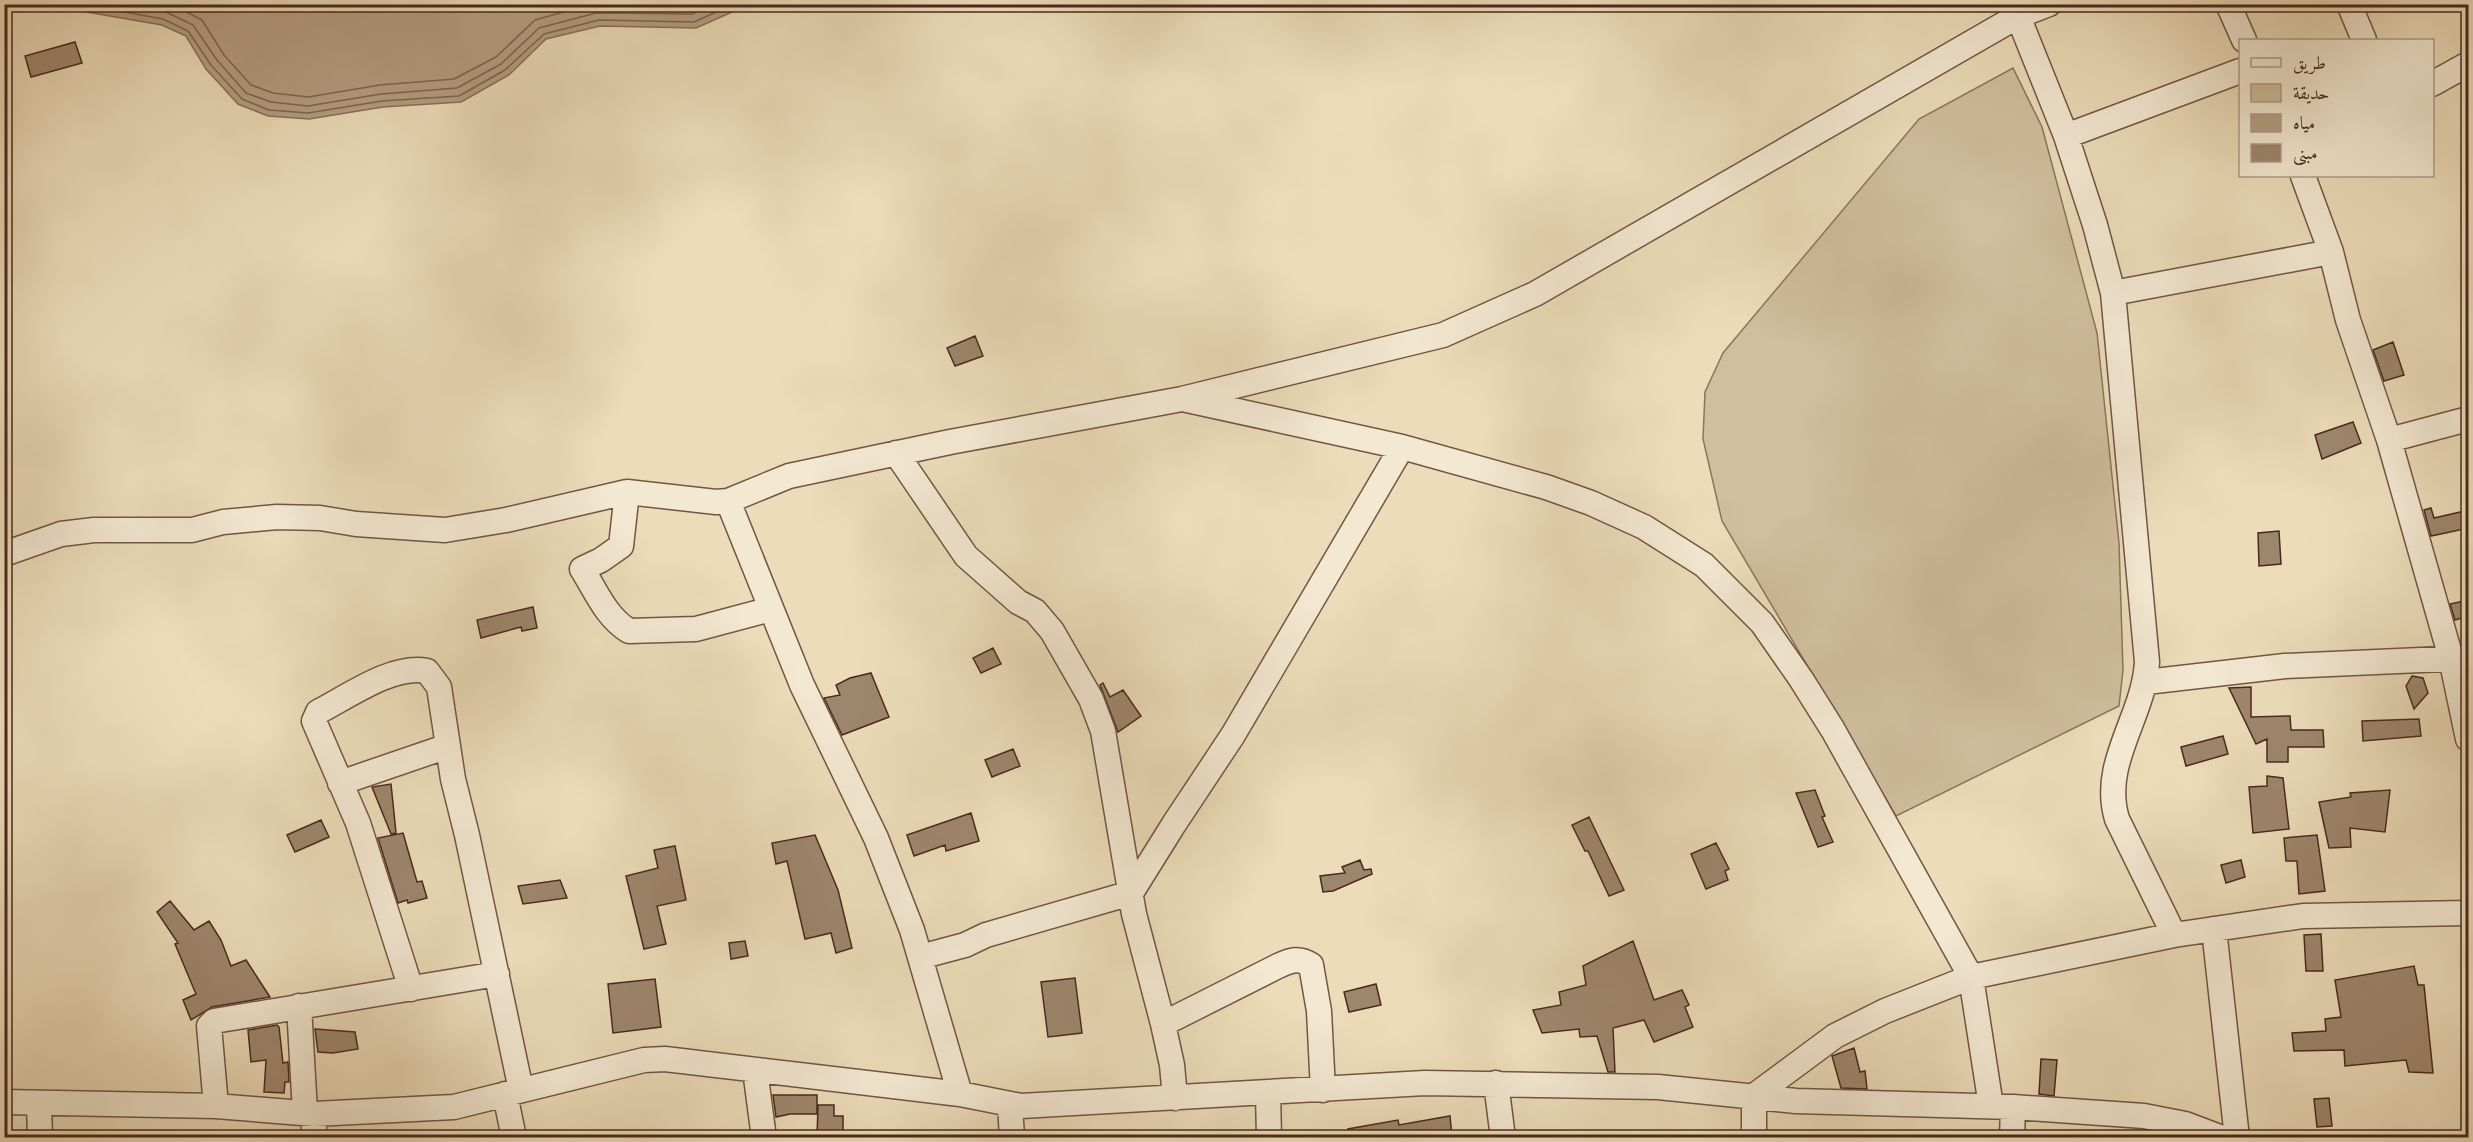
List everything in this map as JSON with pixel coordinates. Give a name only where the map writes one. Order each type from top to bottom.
[{"type":"street","points":[[4,554],[61,534],[94,530],[192,530],[223,522],[277,517],[320,518],[356,524],[445,530],[506,520],[627,492],[716,502],[728,501],[789,476],[896,453],[1182,399],[1443,335],[1535,294],[2018,16],[2049,4]]},
{"type":"street","points":[[2228,4],[2244,39]]},
{"type":"street","points":[[2349,4],[2364,39]]},
{"type":"street","points":[[2018,16],[2066,136],[2095,225],[2113,293],[2146,662],[2146,682],[2113,777],[2113,806],[2117,819],[2174,935]]},
{"type":"street","points":[[2434,83],[2469,64]]},
{"type":"street","points":[[2066,136],[2239,72]]},
{"type":"street","points":[[2303,177],[2331,252],[2348,320],[2460,658],[2469,739]]},
{"type":"street","points":[[2113,293],[2331,252]]},
{"type":"street","points":[[1182,399],[1402,447],[1546,487],[1591,503],[1644,527],[1704,565],[1762,623],[1802,679],[1833,730],[1971,977],[2002,1107],[2012,1137]]},
{"type":"street","points":[[2389,440],[2469,419]]},
{"type":"street","points":[[920,957],[965,945],[986,935],[1131,893],[1233,735],[1402,447]]},
{"type":"street","points":[[896,453],[966,556],[1018,602],[1035,611],[1052,631],[1091,699],[1103,731],[1134,914],[1163,1024],[1172,1065],[1175,1098]]},
{"type":"street","points":[[627,492],[621,546],[601,560],[582,569],[612,618],[621,626],[629,631],[696,629],[771,609]]},
{"type":"street","points":[[728,501],[802,685],[876,838],[912,930],[960,1094]]},
{"type":"street","points":[[2146,682],[2285,666],[2460,658]]},
{"type":"street","points":[[411,989],[358,823],[320,738],[314,716],[388,675],[415,669],[427,671],[439,687],[453,779],[497,974],[513,1092],[514,1137]]},
{"type":"street","points":[[340,783],[448,746]]},
{"type":"street","points":[[1754,1096],[1835,1036],[1885,1011],[1971,977],[2174,935],[2303,916],[2469,913]]},
{"type":"street","points":[[2214,929],[2237,1137]]},
{"type":"street","points":[[1163,1024],[1278,966],[1292,960],[1303,960],[1311,965],[1319,1011],[1323,1090]]},
{"type":"street","points":[[216,1106],[209,1026],[214,1021],[497,974]]},
{"type":"street","points":[[299,1006],[311,1121]]},
{"type":"street","points":[[4,1102],[216,1106],[311,1121],[454,1107],[644,1060],[665,1059],[960,1094],[1021,1106],[1425,1083],[1658,1087],[1796,1101],[2002,1107],[2144,1116],[2186,1124],[2222,1137]]},
{"type":"street","points":[[754,1071],[764,1137]]},
{"type":"street","points":[[1496,1083],[1503,1137]]},
{"type":"street","points":[[1268,1093],[1269,1137]]},
{"type":"street","points":[[1754,1096],[1754,1137]]},
{"type":"street","points":[[39,1103],[40,1137]]},
{"type":"street","points":[[1010,1104],[1012,1137]]},
{"type":"green space","points":[[2013,68],[2042,127],[2097,333],[2119,543],[2123,670],[2119,706],[1896,816],[1722,521],[1703,439],[1705,392],[1723,353],[1919,119]]},
{"type":"water","points":[[748,4],[696,28],[600,26],[546,39],[509,75],[461,102],[383,107],[309,119],[268,116],[238,104],[206,69],[186,36],[162,25],[46,5]]},
{"type":"building","points":[[75,42],[82,63],[31,77],[25,56]]},
{"type":"building","points":[[975,336],[983,356],[955,366],[947,348]]},
{"type":"building","points":[[2393,342],[2404,375],[2384,381],[2373,350]]},
{"type":"building","points":[[2353,422],[2361,443],[2322,459],[2315,435]]},
{"type":"building","points":[[2431,508],[2434,518],[2469,510],[2469,528],[2431,536],[2424,510]]},
{"type":"building","points":[[2279,531],[2281,564],[2259,566],[2258,533]]},
{"type":"building","points":[[2469,600],[2469,616],[2455,620],[2450,604]]},
{"type":"building","points":[[533,607],[537,628],[522,631],[521,627],[481,638],[477,620]]},
{"type":"building","points":[[993,648],[1001,664],[981,673],[973,658]]},
{"type":"building","points":[[871,673],[889,717],[842,735],[824,698],[840,695],[836,685],[850,678]]},
{"type":"building","points":[[2412,676],[2423,678],[2428,693],[2414,709],[2406,686]]},
{"type":"building","points":[[1103,683],[1110,697],[1123,690],[1141,716],[1118,732],[1100,685]]},
{"type":"building","points":[[2251,687],[2251,717],[2290,716],[2291,730],[2323,730],[2324,747],[2288,747],[2288,762],[2267,762],[2267,739],[2256,744],[2229,688]]},
{"type":"building","points":[[2419,719],[2421,736],[2363,741],[2362,721]]},
{"type":"building","points":[[2223,736],[2228,754],[2186,766],[2181,747]]},
{"type":"building","points":[[1013,749],[1020,766],[992,777],[985,760]]},
{"type":"building","points":[[2267,776],[2283,778],[2289,829],[2253,833],[2249,787],[2267,786]]},
{"type":"building","points":[[391,784],[396,833],[391,834],[372,787]]},
{"type":"building","points":[[1815,790],[1825,816],[1822,817],[1833,842],[1818,847],[1796,793]]},
{"type":"building","points":[[2390,790],[2385,832],[2350,828],[2351,847],[2329,848],[2319,802],[2351,797],[2350,793]]},
{"type":"building","points":[[971,813],[979,841],[946,851],[945,845],[914,856],[907,835]]},
{"type":"building","points":[[1589,817],[1624,890],[1609,896],[1588,851],[1585,851],[1572,825]]},
{"type":"building","points":[[321,820],[329,837],[295,852],[287,835]]},
{"type":"building","points":[[403,833],[417,882],[422,881],[427,898],[398,903],[378,838]]},
{"type":"building","points":[[815,835],[838,890],[852,948],[836,953],[831,933],[805,939],[787,861],[776,864],[772,843]]},
{"type":"building","points":[[2317,835],[2325,891],[2299,894],[2297,861],[2286,861],[2284,838]]},
{"type":"building","points":[[1716,843],[1729,869],[1725,871],[1728,880],[1706,889],[1691,854]]},
{"type":"building","points":[[675,846],[686,900],[657,906],[666,944],[644,949],[626,876],[658,868],[654,850]]},
{"type":"building","points":[[1360,860],[1364,870],[1371,869],[1372,874],[1333,891],[1323,892],[1320,876],[1345,873],[1342,867]]},
{"type":"building","points":[[2241,860],[2245,877],[2226,883],[2221,865]]},
{"type":"building","points":[[560,880],[567,898],[523,904],[518,886]]},
{"type":"building","points":[[170,901],[194,930],[209,921],[221,940],[231,966],[246,960],[270,997],[212,1007],[191,1020],[183,1000],[196,994],[175,944],[178,943],[157,912]]},
{"type":"building","points":[[2321,934],[2323,971],[2306,971],[2304,935]]},
{"type":"building","points":[[745,941],[748,956],[731,959],[729,943]]},
{"type":"building","points":[[1633,941],[1654,1000],[1682,990],[1689,1005],[1685,1007],[1693,1027],[1654,1042],[1644,1020],[1613,1028],[1615,1072],[1608,1072],[1597,1036],[1580,1037],[1579,1029],[1542,1033],[1533,1010],[1561,1005],[1559,992],[1586,985],[1583,966]]},
{"type":"building","points":[[2414,966],[2418,985],[2424,985],[2433,1073],[2409,1072],[2406,1060],[2345,1066],[2344,1050],[2294,1051],[2292,1033],[2326,1031],[2325,1019],[2341,1017],[2335,980]]},
{"type":"building","points":[[1075,978],[1082,1033],[1048,1037],[1041,982]]},
{"type":"building","points":[[655,979],[661,1027],[613,1033],[608,984]]},
{"type":"building","points":[[1376,984],[1381,1005],[1349,1012],[1344,992]]},
{"type":"building","points":[[277,1025],[283,1063],[288,1062],[289,1082],[285,1082],[284,1093],[264,1092],[266,1060],[251,1062],[248,1030]]},
{"type":"building","points":[[315,1029],[355,1032],[358,1049],[333,1053],[318,1052]]},
{"type":"building","points":[[1854,1048],[1860,1072],[1865,1071],[1867,1089],[1841,1088],[1832,1056]]},
{"type":"building","points":[[2041,1059],[2057,1060],[2054,1096],[2039,1094]]},
{"type":"building","points":[[773,1095],[817,1095],[817,1114],[790,1114],[776,1117]]},
{"type":"building","points":[[2329,1098],[2332,1126],[2317,1127],[2314,1099]]},
{"type":"building","points":[[818,1105],[834,1105],[834,1116],[843,1116],[843,1137],[817,1137]]},
{"type":"building","points":[[1450,1116],[1452,1137],[1348,1137],[1348,1129],[1398,1120],[1399,1125]]}]
